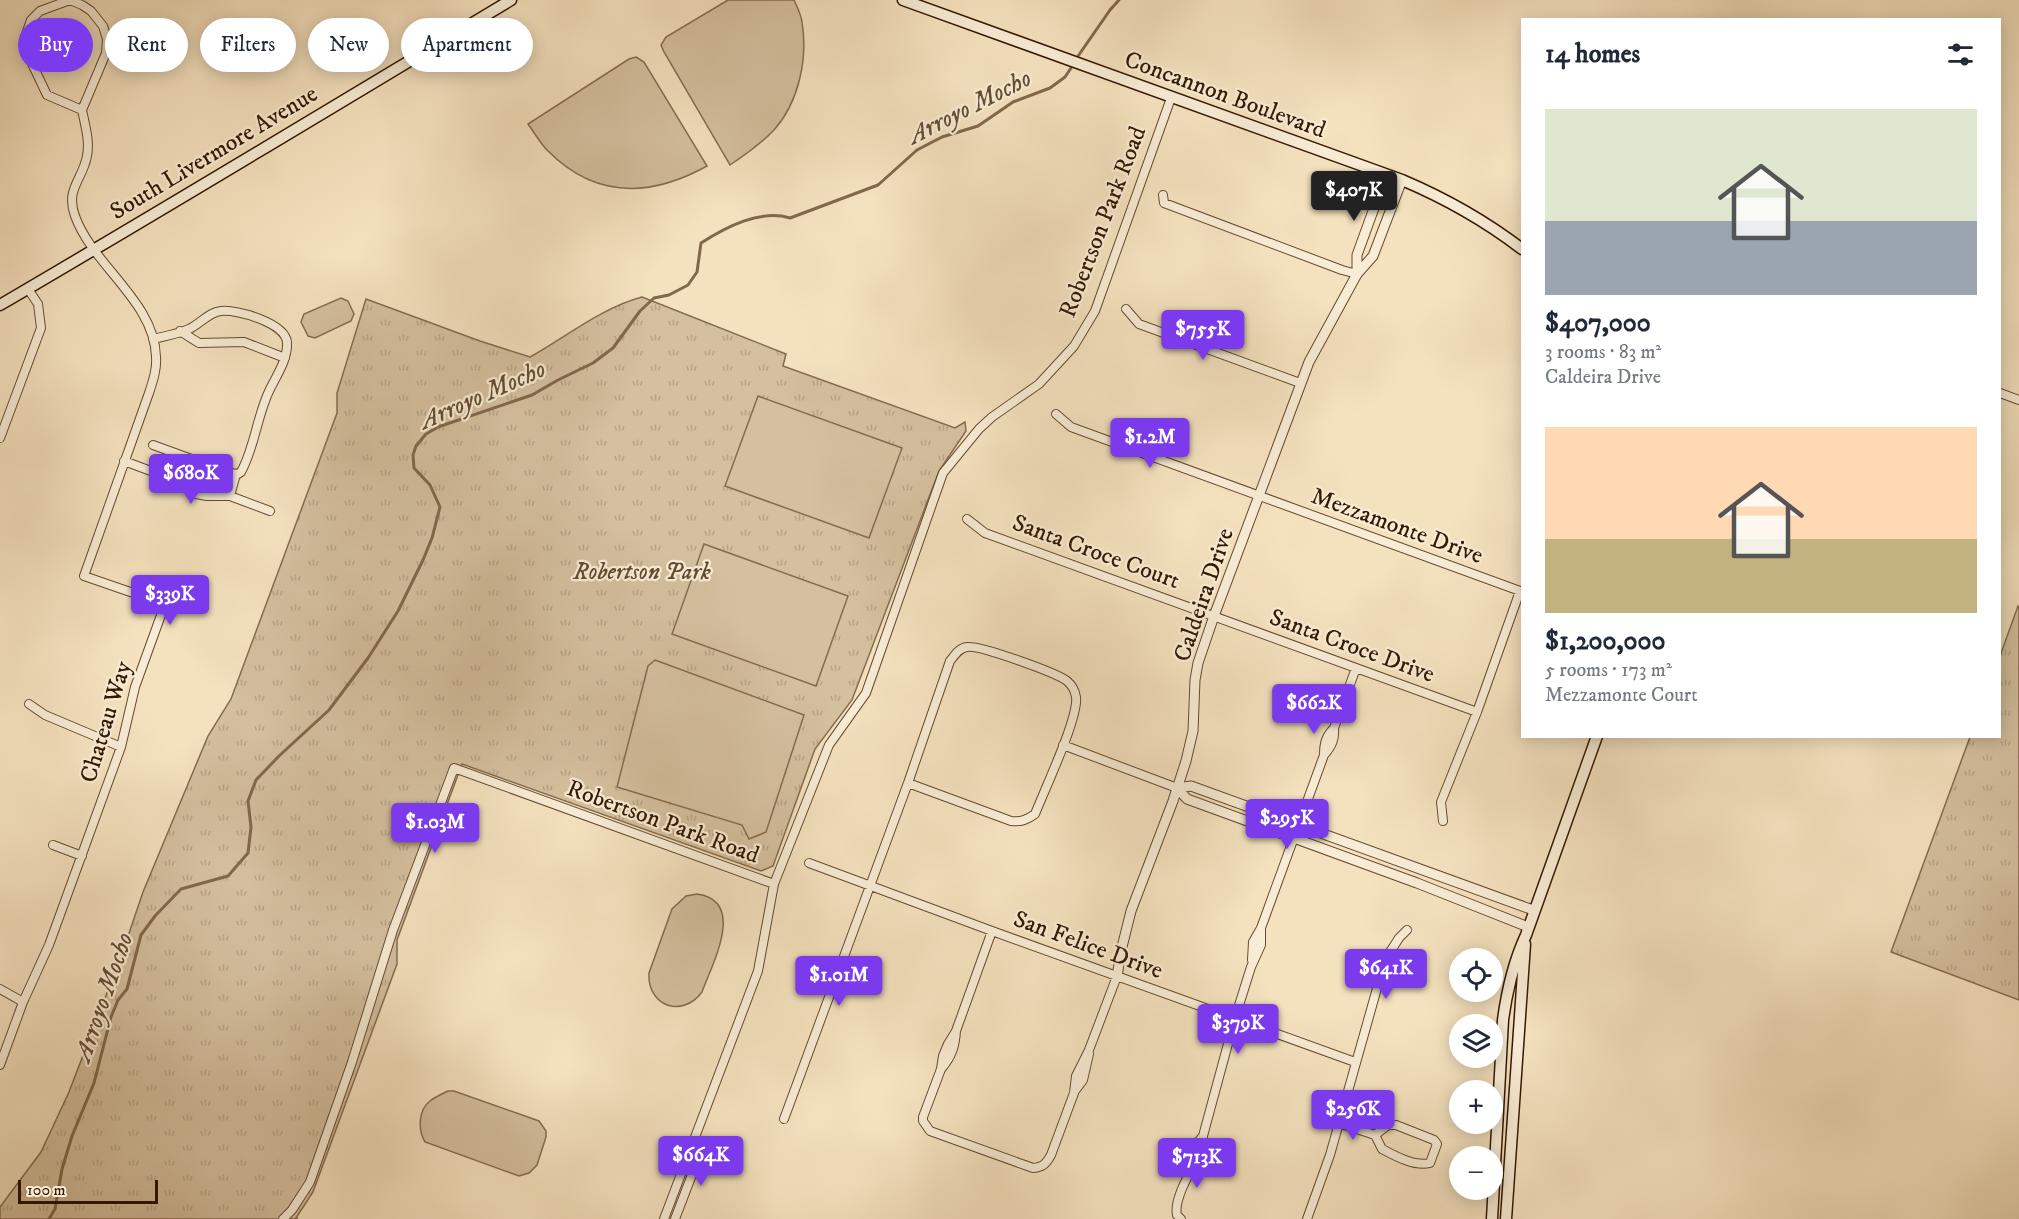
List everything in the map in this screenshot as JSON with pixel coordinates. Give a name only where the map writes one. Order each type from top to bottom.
[{"type":"main road","name":"South Livermore Avenue","points":[[0,305],[511,0]]},
{"type":"main road","name":"Concannon Boulevard","points":[[903,0],[1402,180],[1465,209],[1521,248]]},
{"type":"main road","points":[[1491,1219],[1503,1020],[1507,989],[1515,957],[1527,931],[1596,738]]},
{"type":"main road","points":[[1506,1219],[1527,931]]},
{"type":"street","points":[[70,0],[82,4],[91,12],[103,26],[107,39],[106,53],[82,110],[47,95],[27,52],[25,37],[31,20],[40,11],[70,0]]},
{"type":"street","name":"Robertson Park Road","points":[[283,1219],[292,1210],[310,1182],[352,1062],[393,930],[454,768],[774,884],[829,745],[866,693],[944,473],[979,429],[992,417],[1039,384],[1074,346],[1095,310],[1171,98]]},
{"type":"street","name":"Chateau Way","points":[[0,1065],[82,856],[121,747],[135,687],[165,604],[84,576],[156,370],[157,355],[149,322],[93,249],[75,216],[71,198],[87,157],[88,139],[82,110]]},
{"type":"street","name":"Caldeira Drive","points":[[1357,274],[1357,255],[1386,175]]},
{"type":"street","name":"Caldeira Drive","points":[[1117,976],[1131,911],[1177,788],[1193,731],[1198,663],[1214,616],[1260,497],[1300,383],[1315,350],[1357,274],[1373,256],[1402,180]]},
{"type":"street","points":[[1163,195],[1164,203],[1357,274]]},
{"type":"street","points":[[0,438],[40,328],[38,304],[28,289]]},
{"type":"street","points":[[1126,309],[1139,324],[1300,383]]},
{"type":"street","points":[[153,339],[200,323],[218,311],[235,312],[276,325],[286,336],[287,343],[285,358],[262,409],[241,472],[236,474],[153,445]]},
{"type":"street","points":[[180,331],[200,343],[244,342],[285,358]]},
{"type":"street","points":[[2001,393],[2019,400]]},
{"type":"street","name":"Mezzamonte Drive","points":[[1056,414],[1071,427],[1521,591],[1477,712]]},
{"type":"street","points":[[168,477],[177,454]]},
{"type":"street","points":[[124,461],[183,483],[196,494],[230,496],[270,511]]},
{"type":"street","points":[[230,496],[236,474]]},
{"type":"street","name":"Santa Croce Court","points":[[967,519],[985,533],[1214,616]]},
{"type":"street","name":"Santa Croce Drive","points":[[1214,616],[1477,712]]},
{"type":"street","points":[[784,1119],[908,783],[950,661],[964,647],[979,648],[1058,676],[1071,684],[1077,699],[1076,709],[1035,814],[1028,819],[1020,822],[1011,821],[908,783]]},
{"type":"street","points":[[1179,1217],[1177,1205],[1194,1161],[1194,1147],[1203,1136],[1235,1018],[1251,967],[1261,945],[1261,928],[1324,755],[1324,745],[1334,728],[1356,668]]},
{"type":"street","points":[[29,704],[45,715],[121,747]]},
{"type":"street","points":[[1443,821],[1441,802],[1477,712]]},
{"type":"street","points":[[1063,745],[1177,788],[1187,799],[1417,883],[1527,931]]},
{"type":"street","points":[[1177,788],[1191,786],[1533,910]]},
{"type":"street","points":[[53,845],[82,856]]},
{"type":"street","name":"San Felice Drive","points":[[809,863],[1355,1062]]},
{"type":"street","points":[[664,1219],[758,971],[774,884]]},
{"type":"street","points":[[1307,1219],[1330,1155],[1385,960],[1407,930]]},
{"type":"street","points":[[992,931],[956,1031],[943,1056],[942,1069],[923,1117],[930,1131],[1033,1168],[1047,1163],[1074,1093],[1083,1080],[1089,1050],[1117,976]]},
{"type":"street","points":[[0,989],[23,1002]]},
{"type":"street","points":[[1338,1123],[1375,1135],[1382,1149],[1425,1165],[1430,1163],[1437,1144],[1434,1140],[1396,1125],[1388,1125],[1375,1135]]},
{"type":"street","points":[[675,1219],[703,1146]]},
{"type":"green space","points":[[728,0],[794,0],[801,16],[804,36],[800,79],[783,119],[753,149],[730,165],[661,45],[666,37]]},
{"type":"green space","points":[[636,57],[644,62],[707,166],[665,183],[644,187],[624,188],[604,185],[584,178],[565,166],[544,147],[528,124],[629,59]]},
{"type":"green space","name":"Robertson Park","points":[[642,297],[786,354],[783,366],[955,428],[965,422],[966,431],[939,471],[852,700],[815,749],[773,866],[761,871],[462,764],[397,940],[397,964],[313,1192],[296,1218],[298,1219],[0,1219],[0,1207],[41,1152],[69,1092],[143,892],[208,736],[231,699],[337,413],[337,393],[366,299],[530,357],[612,308]]},
{"type":"green space","points":[[341,298],[348,301],[354,314],[351,321],[315,338],[308,336],[301,322],[304,314]]},
{"type":"green space","points":[[758,396],[902,448],[869,538],[725,486]]},
{"type":"green space","points":[[704,544],[848,596],[816,686],[672,634]]},
{"type":"green space","points":[[2018,606],[2019,1000],[1891,952],[1970,738],[2001,738],[2001,653]]},
{"type":"green space","points":[[655,660],[804,715],[766,832],[749,839],[742,825],[617,787],[648,666]]},
{"type":"green space","points":[[697,894],[712,899],[720,908],[723,921],[718,951],[702,992],[685,1005],[676,1007],[667,1005],[654,994],[649,973],[672,909],[686,896]]},
{"type":"green space","points":[[448,1091],[454,1091],[539,1121],[546,1131],[546,1137],[537,1165],[529,1173],[519,1176],[425,1142],[420,1126],[423,1110],[430,1101]]},
{"type":"waterway","name":"Arroyo Mocho","points":[[1076,59],[1119,0]]},
{"type":"waterway","name":"Arroyo Mocho","points":[[49,1219],[55,1209],[62,1169],[72,1136],[94,1083],[111,1017],[118,1000],[127,989],[141,935],[155,916],[181,889],[228,876],[248,853],[251,827],[248,801],[256,780],[329,710],[368,658],[398,611],[423,560],[432,538],[440,507],[430,485],[414,468],[413,455],[416,446],[426,434],[438,427],[532,395],[593,363],[613,348],[640,311],[654,298],[669,295],[688,285],[697,272],[701,243],[711,237],[744,221],[767,216],[790,218],[878,185],[917,150],[942,137],[978,126],[1013,102],[1050,88],[1065,77],[1073,65]]}]
